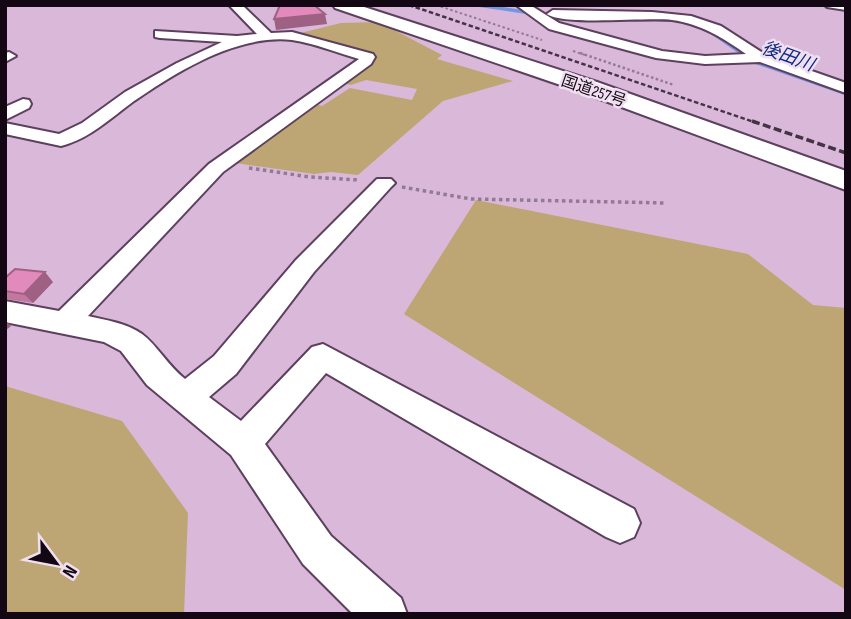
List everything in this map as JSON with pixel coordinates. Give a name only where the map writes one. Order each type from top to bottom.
[{"type":"highway","name":"国道257号","points":[[341,5],[589,87],[846,181]]},
{"type":"street","points":[[235,5],[267,37]]},
{"type":"street","points":[[831,5],[846,7]]},
{"type":"street","points":[[531,12],[574,16],[662,16],[693,20],[718,30],[755,35]]},
{"type":"street","points":[[531,12],[566,30],[661,55],[705,60],[754,58]]},
{"type":"street","points":[[718,30],[754,58],[846,88]]},
{"type":"street","points":[[64,323],[221,164],[271,131],[368,59],[348,50],[292,36],[240,39],[160,34]]},
{"type":"street","points":[[5,128],[61,140],[88,127],[131,96],[182,66],[240,39]]},
{"type":"street","points":[[5,115],[23,104]]},
{"type":"street","points":[[185,398],[225,365],[305,266],[384,183]]},
{"type":"street","points":[[5,311],[122,337],[132,343],[158,376],[243,443],[317,550],[385,614]]},
{"type":"street","points":[[243,443],[323,356],[620,523]]},
{"type":"path","points":[[221,164],[310,177],[338,177],[384,183],[471,199],[509,197],[666,203]]},
{"type":"shaded area","points":[[379,22],[442,55],[437,59],[513,81],[443,101],[358,175],[331,172],[314,174],[228,162],[312,103],[322,106],[350,88],[412,100],[417,89],[366,80],[351,85],[338,82],[370,61],[292,35],[341,23]]},
{"type":"shaded area","points":[[476,200],[748,254],[813,305],[846,308],[846,590],[404,314]]},
{"type":"shaded area","points":[[5,386],[122,421],[188,513],[184,614],[5,614]]},
{"type":"building","points":[[280,5],[314,5],[325,14],[274,19]]},
{"type":"building","points":[[15,269],[45,272],[24,294],[5,291],[5,278]]},
{"type":"waterway","name":"後田川","points":[[478,5],[564,18]]},
{"type":"waterway","name":"後田川","points":[[707,29],[744,55]]},
{"type":"waterway","name":"後田川","points":[[741,53],[751,60],[846,93]]},
{"type":"railway","points":[[409,5],[757,123]]},
{"type":"railway","points":[[752,121],[846,153]]}]
